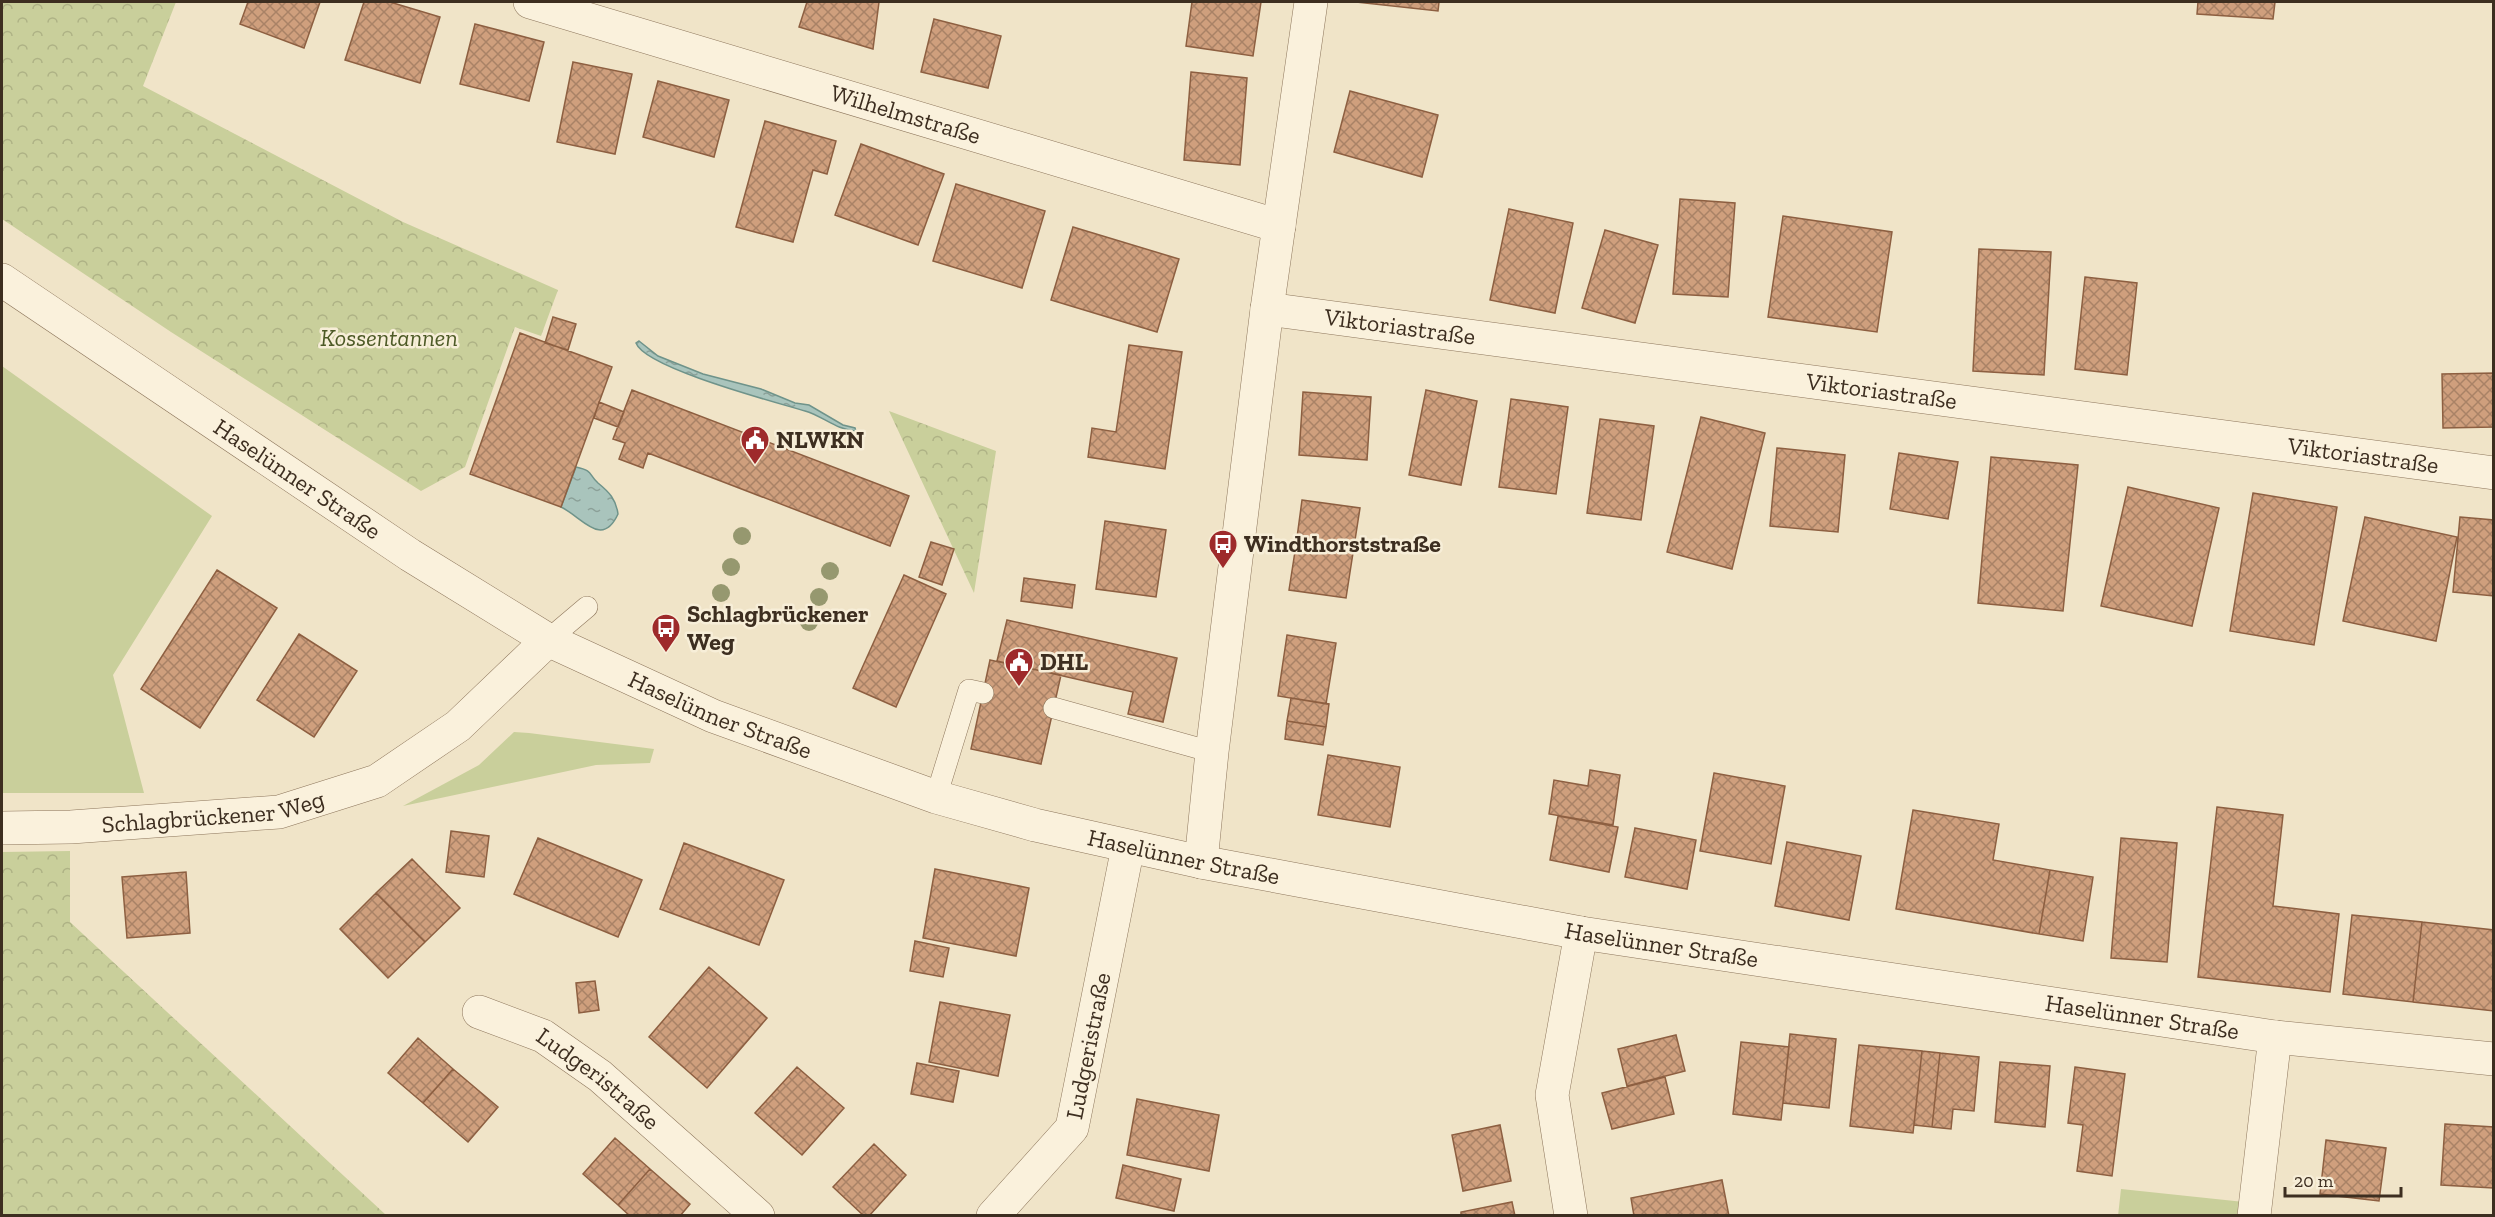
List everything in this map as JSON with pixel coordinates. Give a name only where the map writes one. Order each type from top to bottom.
[{"type":"street","name":"Wilhelmstraße","points":[[530,2],[1279,226]]},
{"type":"street","points":[[1201,862],[1212,752],[1267,309],[1311,2]]},
{"type":"street","name":"Haselünner Straße","points":[[2,280],[400,549],[548,640],[713,716],[936,797],[1035,825],[1128,847],[1581,933],[2275,1036],[2493,1059]]},
{"type":"street","name":"Viktoriastraße","points":[[1267,309],[2493,473]]},
{"type":"street","name":"Schlagbrückener Weg","points":[[2,828],[71,827],[279,812],[377,781],[458,726],[548,640]]},
{"type":"street","name":"Ludgeristraße","points":[[993,1215],[1072,1128],[1128,847]]},
{"type":"street","points":[[1571,1215],[1552,1095],[1581,933]]},
{"type":"street","name":"Ludgeristraße","points":[[479,1012],[543,1036],[600,1076],[758,1215]]},
{"type":"street","points":[[2254,1215],[2275,1036]]},
{"type":"lane","points":[[548,640],[587,607]]},
{"type":"lane","points":[[936,797],[969,690],[983,693]]},
{"type":"lane","points":[[1054,708],[1212,752]]},
{"type":"green space","name":"Kossentannen","points":[[2,2],[176,2],[143,86],[403,222],[558,290],[541,336],[515,327],[465,467],[421,491],[171,332],[2,219]]},
{"type":"green space","points":[[2,366],[212,516],[113,675],[144,793],[2,793]]},
{"type":"green space","points":[[889,411],[996,451],[974,593]]},
{"type":"green space","points":[[514,732],[654,749],[650,763],[596,765],[403,806],[479,765]]},
{"type":"green space","points":[[70,851],[70,922],[386,1215],[2,1215],[2,852]]},
{"type":"green space","points":[[2121,1189],[2244,1202],[2242,1215],[2118,1216]]},
{"type":"water","points":[[639,341],[658,356],[703,374],[761,389],[795,403],[809,405],[843,425],[855,428],[856,431],[836,426],[805,411],[686,373],[645,353],[636,343]]},
{"type":"water","points":[[576,467],[588,471],[614,500],[618,514],[612,524],[605,529],[598,530],[591,527],[561,507]]},
{"type":"building","points":[[248,2],[320,2],[304,48],[240,24]]},
{"type":"building","points":[[364,2],[390,2],[440,17],[420,83],[345,60]]},
{"type":"building","points":[[807,2],[879,2],[873,49],[799,27]]},
{"type":"building","points":[[1192,2],[1261,2],[1253,56],[1186,46]]},
{"type":"building","points":[[1356,2],[1439,2],[1438,11]]},
{"type":"building","points":[[2198,2],[2275,2],[2273,19],[2197,14]]},
{"type":"building","points":[[934,19],[1001,36],[988,88],[921,72]]},
{"type":"building","points":[[475,24],[544,42],[529,101],[460,84]]},
{"type":"building","points":[[573,62],[632,74],[615,154],[557,142]]},
{"type":"building","points":[[1191,72],[1247,78],[1240,165],[1184,160]]},
{"type":"building","points":[[658,81],[729,100],[714,157],[643,137]]},
{"type":"building","points":[[1350,91],[1438,115],[1422,177],[1334,152]]},
{"type":"building","points":[[765,121],[836,141],[827,174],[813,170],[793,242],[736,227]]},
{"type":"building","points":[[861,144],[944,174],[918,245],[835,215]]},
{"type":"building","points":[[956,184],[1045,211],[1022,288],[933,261]]},
{"type":"building","points":[[1680,199],[1735,203],[1728,297],[1673,294]]},
{"type":"building","points":[[1509,209],[1573,223],[1555,313],[1490,300]]},
{"type":"building","points":[[1783,216],[1892,232],[1877,332],[1768,317]]},
{"type":"building","points":[[1073,227],[1179,259],[1157,332],[1051,300]]},
{"type":"building","points":[[1605,230],[1658,245],[1635,323],[1582,308]]},
{"type":"building","points":[[1979,249],[2051,252],[2044,375],[1973,371]]},
{"type":"building","points":[[2085,277],[2137,283],[2127,375],[2075,369]]},
{"type":"building","points":[[553,317],[576,324],[568,350],[545,343]]},
{"type":"building","points":[[520,333],[612,367],[561,507],[470,474]]},
{"type":"building","points":[[1129,345],[1182,352],[1165,469],[1088,457],[1092,428],[1116,432]]},
{"type":"building","points":[[2494,373],[2494,427],[2443,428],[2442,374]]},
{"type":"building","name":"NLWKN","points":[[632,390],[909,496],[890,546],[648,453],[643,468],[619,459],[625,443],[613,439]]},
{"type":"building","points":[[1426,390],[1477,401],[1461,485],[1409,475]]},
{"type":"building","points":[[1303,392],[1371,397],[1367,460],[1299,455]]},
{"type":"building","points":[[1511,399],[1568,407],[1556,494],[1499,487]]},
{"type":"building","points":[[599,402],[624,412],[618,427],[594,418]]},
{"type":"building","points":[[1701,417],[1765,433],[1732,569],[1667,552]]},
{"type":"building","points":[[1600,419],[1654,426],[1641,520],[1587,513]]},
{"type":"building","points":[[1777,448],[1845,455],[1838,532],[1770,526]]},
{"type":"building","points":[[1899,453],[1958,462],[1948,519],[1890,509]]},
{"type":"building","points":[[1991,457],[2078,465],[2063,611],[1978,603]]},
{"type":"building","points":[[2128,487],[2219,508],[2192,626],[2101,606]]},
{"type":"building","points":[[2253,493],[2337,507],[2314,645],[2230,631]]},
{"type":"building","points":[[1302,500],[1360,508],[1353,553],[1296,545]]},
{"type":"building","points":[[2365,517],[2457,537],[2436,641],[2343,621]]},
{"type":"building","points":[[2460,517],[2494,520],[2494,596],[2453,592]]},
{"type":"building","points":[[1105,521],[1166,530],[1156,597],[1096,589]]},
{"type":"building","points":[[931,542],[954,549],[942,585],[919,577]]},
{"type":"building","points":[[1296,545],[1353,553],[1346,598],[1289,590]]},
{"type":"building","points":[[217,570],[277,608],[200,728],[141,689]]},
{"type":"building","points":[[904,575],[946,594],[896,707],[853,688]]},
{"type":"building","points":[[1024,578],[1075,585],[1072,608],[1021,601]]},
{"type":"building","points":[[1007,620],[1177,658],[1163,722],[1128,714],[1133,692],[997,661]]},
{"type":"building","points":[[299,634],[357,671],[314,737],[257,700]]},
{"type":"building","points":[[1287,635],[1336,643],[1326,704],[1278,696]]},
{"type":"building","points":[[990,660],[1061,675],[1041,764],[971,749]]},
{"type":"building","points":[[1291,698],[1329,704],[1326,727],[1287,721]]},
{"type":"building","points":[[1287,721],[1326,727],[1323,745],[1285,739]]},
{"type":"building","points":[[1328,755],[1400,767],[1390,827],[1318,815]]},
{"type":"building","points":[[1590,770],[1620,775],[1613,825],[1549,814],[1554,780],[1588,786]]},
{"type":"building","points":[[1714,773],[1785,786],[1771,864],[1700,851]]},
{"type":"building","points":[[2217,807],[2283,815],[2273,906],[2339,914],[2330,992],[2198,977]]},
{"type":"building","points":[[1913,810],[1999,824],[1993,860],[2050,870],[2039,934],[1896,909]]},
{"type":"building","points":[[1558,816],[1618,827],[1609,872],[1550,860]]},
{"type":"building","points":[[1635,828],[1696,840],[1687,889],[1625,877]]},
{"type":"building","points":[[451,831],[489,836],[484,877],[446,872]]},
{"type":"building","points":[[538,838],[642,880],[618,937],[514,894]]},
{"type":"building","points":[[2121,838],[2177,843],[2167,962],[2111,958]]},
{"type":"building","points":[[1787,842],[1861,856],[1849,920],[1775,906]]},
{"type":"building","points":[[684,843],[784,880],[759,945],[660,909]]},
{"type":"building","points":[[412,859],[460,908],[425,942],[376,893]]},
{"type":"building","points":[[935,869],[1029,888],[1016,956],[923,938]]},
{"type":"building","points":[[2050,870],[2093,877],[2083,941],[2039,934]]},
{"type":"building","points":[[186,872],[190,933],[127,938],[122,877]]},
{"type":"building","points":[[376,893],[425,942],[388,978],[340,929]]},
{"type":"building","points":[[2352,915],[2422,922],[2413,1002],[2343,994]]},
{"type":"building","points":[[2422,922],[2494,930],[2494,1011],[2413,1002]]},
{"type":"building","points":[[915,941],[949,948],[943,977],[910,971]]},
{"type":"building","points":[[709,967],[767,1018],[707,1088],[649,1037]]},
{"type":"building","points":[[595,981],[599,1010],[579,1013],[576,983]]},
{"type":"building","points":[[940,1002],[1010,1015],[998,1076],[929,1062]]},
{"type":"building","points":[[1790,1034],[1836,1039],[1829,1108],[1783,1103]]},
{"type":"building","points":[[1676,1035],[1685,1071],[1627,1086],[1618,1049]]},
{"type":"building","points":[[418,1038],[453,1069],[423,1103],[388,1073]]},
{"type":"building","points":[[1741,1042],[1789,1047],[1781,1120],[1733,1114]]},
{"type":"building","points":[[1859,1045],[1922,1051],[1913,1133],[1850,1126]]},
{"type":"building","points":[[1922,1051],[1940,1053],[1932,1127],[1914,1125]]},
{"type":"building","points":[[1940,1053],[1979,1057],[1974,1111],[1953,1109],[1951,1129],[1932,1127]]},
{"type":"building","points":[[2000,1062],[2050,1066],[2045,1127],[1995,1122]]},
{"type":"building","points":[[917,1063],[959,1071],[953,1102],[911,1094]]},
{"type":"building","points":[[797,1067],[844,1108],[802,1155],[755,1113]]},
{"type":"building","points":[[2075,1067],[2125,1074],[2112,1176],[2077,1171],[2083,1125],[2068,1123]]},
{"type":"building","points":[[453,1069],[498,1107],[468,1142],[423,1103]]},
{"type":"building","points":[[1665,1077],[1674,1114],[1612,1129],[1602,1093]]},
{"type":"building","points":[[1137,1099],[1219,1115],[1209,1171],[1127,1155]]},
{"type":"building","points":[[2445,1124],[2494,1127],[2493,1188],[2441,1185]]},
{"type":"building","points":[[1500,1125],[1511,1181],[1463,1191],[1452,1135]]},
{"type":"building","points":[[615,1138],[650,1169],[618,1205],[583,1174]]},
{"type":"building","points":[[2326,1140],[2386,1148],[2379,1201],[2320,1194]]},
{"type":"building","points":[[874,1144],[906,1175],[869,1216],[864,1216],[833,1187]]},
{"type":"building","points":[[1123,1165],[1181,1179],[1174,1211],[1116,1198]]},
{"type":"building","points":[[650,1169],[690,1204],[680,1216],[630,1216],[618,1205]]},
{"type":"building","points":[[1722,1180],[1729,1216],[1634,1216],[1631,1198]]},
{"type":"building","points":[[1512,1202],[1515,1216],[1461,1216],[1461,1212]]},
{"type":"place","name":"NLWKN","points":[[755,466]]},
{"type":"place","name":"Windthorststraße","points":[[1223,570]]},
{"type":"place","name":"Schlagbrückener Weg","points":[[666,654]]},
{"type":"place","name":"DHL","points":[[1019,688]]}]
